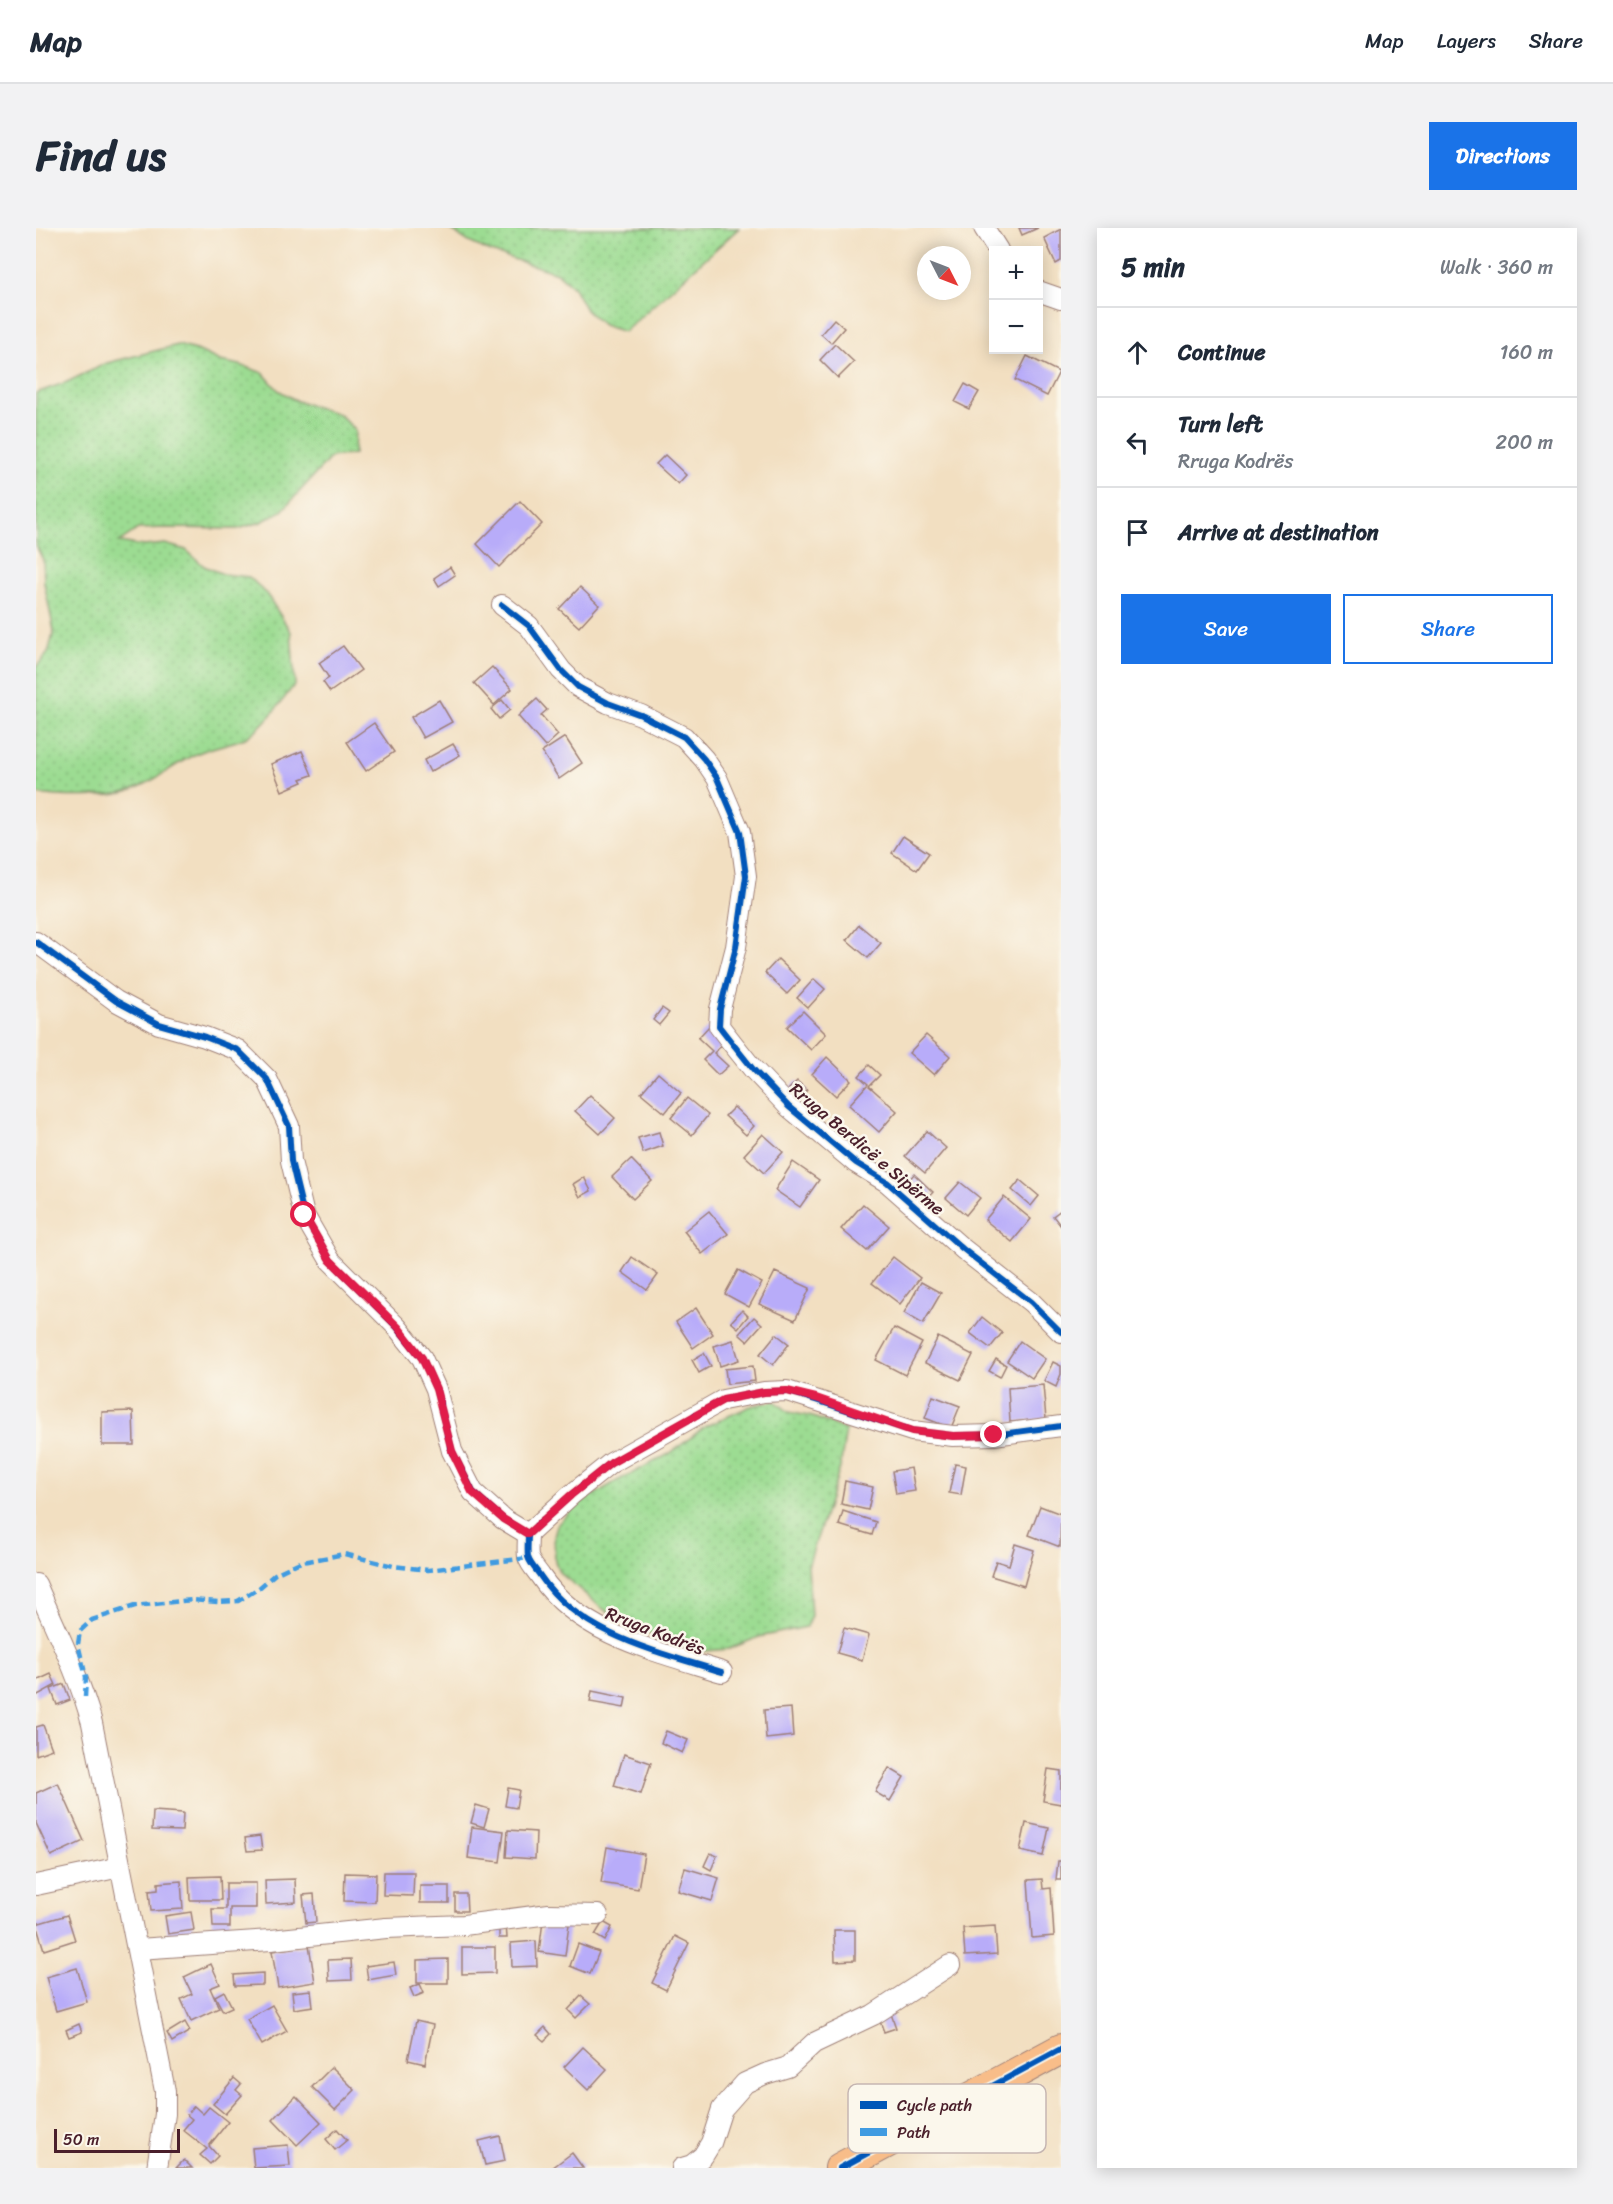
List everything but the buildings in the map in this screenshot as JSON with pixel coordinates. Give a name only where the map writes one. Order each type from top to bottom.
[{"type":"main road","points":[[996,2084],[1061,2049]]},
{"type":"main road","points":[[840,2168],[868,2153]]},
{"type":"street","points":[[984,228],[995,246]]},
{"type":"street","points":[[1043,293],[1061,299]]},
{"type":"street","name":"Rruga Berdicë e Sipërme","points":[[502,605],[529,626],[561,670],[578,687],[684,737],[717,778],[740,832],[746,876],[736,947],[720,1009],[720,1026],[733,1044],[789,1107],[856,1163],[887,1182],[963,1249],[1031,1302],[1061,1332]]},
{"type":"street","points":[[36,942],[116,1000],[159,1024],[205,1037],[238,1050],[267,1079],[289,1126],[291,1161],[304,1215],[330,1260],[398,1327],[422,1358],[436,1389],[452,1451],[472,1492],[503,1519],[528,1534],[611,1463],[723,1400],[764,1392],[787,1391],[816,1398],[912,1431],[953,1436],[994,1435],[1061,1426]]},
{"type":"street","name":"Rruga Kodrës","points":[[528,1534],[528,1558],[547,1586],[580,1617],[611,1633],[722,1672]]},
{"type":"street","points":[[36,1584],[85,1697],[138,1949],[166,2097],[157,2168]]},
{"type":"street","points":[[36,1885],[120,1867]]},
{"type":"street","points":[[138,1949],[271,1940],[386,1928],[464,1925],[549,1914],[598,1915]]},
{"type":"street","points":[[682,2168],[692,2165],[703,2156],[711,2143],[723,2109],[745,2083],[788,2067],[814,2043],[873,2015],[950,1965]]},
{"type":"green space","points":[[448,228],[739,228],[624,332],[603,325],[586,310],[574,288],[557,273],[491,252],[469,242]]},
{"type":"green space","points":[[178,345],[199,351],[220,361],[263,373],[278,390],[297,401],[339,414],[355,430],[354,454],[331,457],[282,511],[261,522],[238,529],[138,529],[119,542],[144,546],[165,544],[186,550],[204,566],[223,574],[249,577],[266,593],[291,632],[295,684],[272,714],[252,734],[198,753],[140,787],[123,793],[98,796],[36,794],[36,667],[48,653],[54,631],[44,583],[43,560],[36,545],[36,393],[67,382],[107,363]]},
{"type":"green space","points":[[775,1401],[789,1412],[813,1417],[846,1430],[840,1468],[808,1566],[811,1616],[806,1627],[759,1637],[729,1649],[706,1651],[695,1649],[642,1631],[603,1609],[559,1572],[555,1561],[554,1537],[557,1525],[575,1506],[669,1454],[706,1426],[751,1406]]},
{"type":"marked path","points":[[85,1697],[86,1677],[78,1644],[80,1631],[92,1620],[135,1606],[192,1600],[238,1601],[259,1588],[275,1574],[298,1563],[344,1554],[393,1566],[428,1570],[528,1558]]},
{"type":"cycle path","points":[[502,605],[529,626],[561,670],[578,687],[684,737],[717,778],[740,832],[746,876],[736,947],[720,1009],[719,1026],[753,1069],[789,1107],[856,1163],[887,1182],[963,1249],[1031,1302],[1061,1332]]},
{"type":"cycle path","points":[[36,942],[116,1001],[159,1024],[205,1037],[238,1050],[267,1079],[289,1126],[291,1161],[304,1215],[330,1260],[397,1327],[422,1358],[436,1389],[452,1451],[473,1492],[503,1519],[528,1534]]},
{"type":"cycle path","points":[[722,1672],[622,1639],[577,1614],[557,1597],[530,1562],[528,1534],[611,1463],[723,1400],[764,1392],[787,1391],[912,1431],[953,1436],[994,1435],[1061,1426]]},
{"type":"cycle path","points":[[996,2084],[1061,2049]]},
{"type":"cycle path","points":[[840,2168],[868,2153]]},
{"type":"route","points":[[304,1215],[330,1260],[398,1327],[422,1358],[436,1389],[452,1451],[472,1492],[503,1519],[528,1534],[611,1463],[723,1400],[764,1392],[787,1391],[816,1398],[851,1412],[912,1431],[953,1436],[994,1435]]}]
